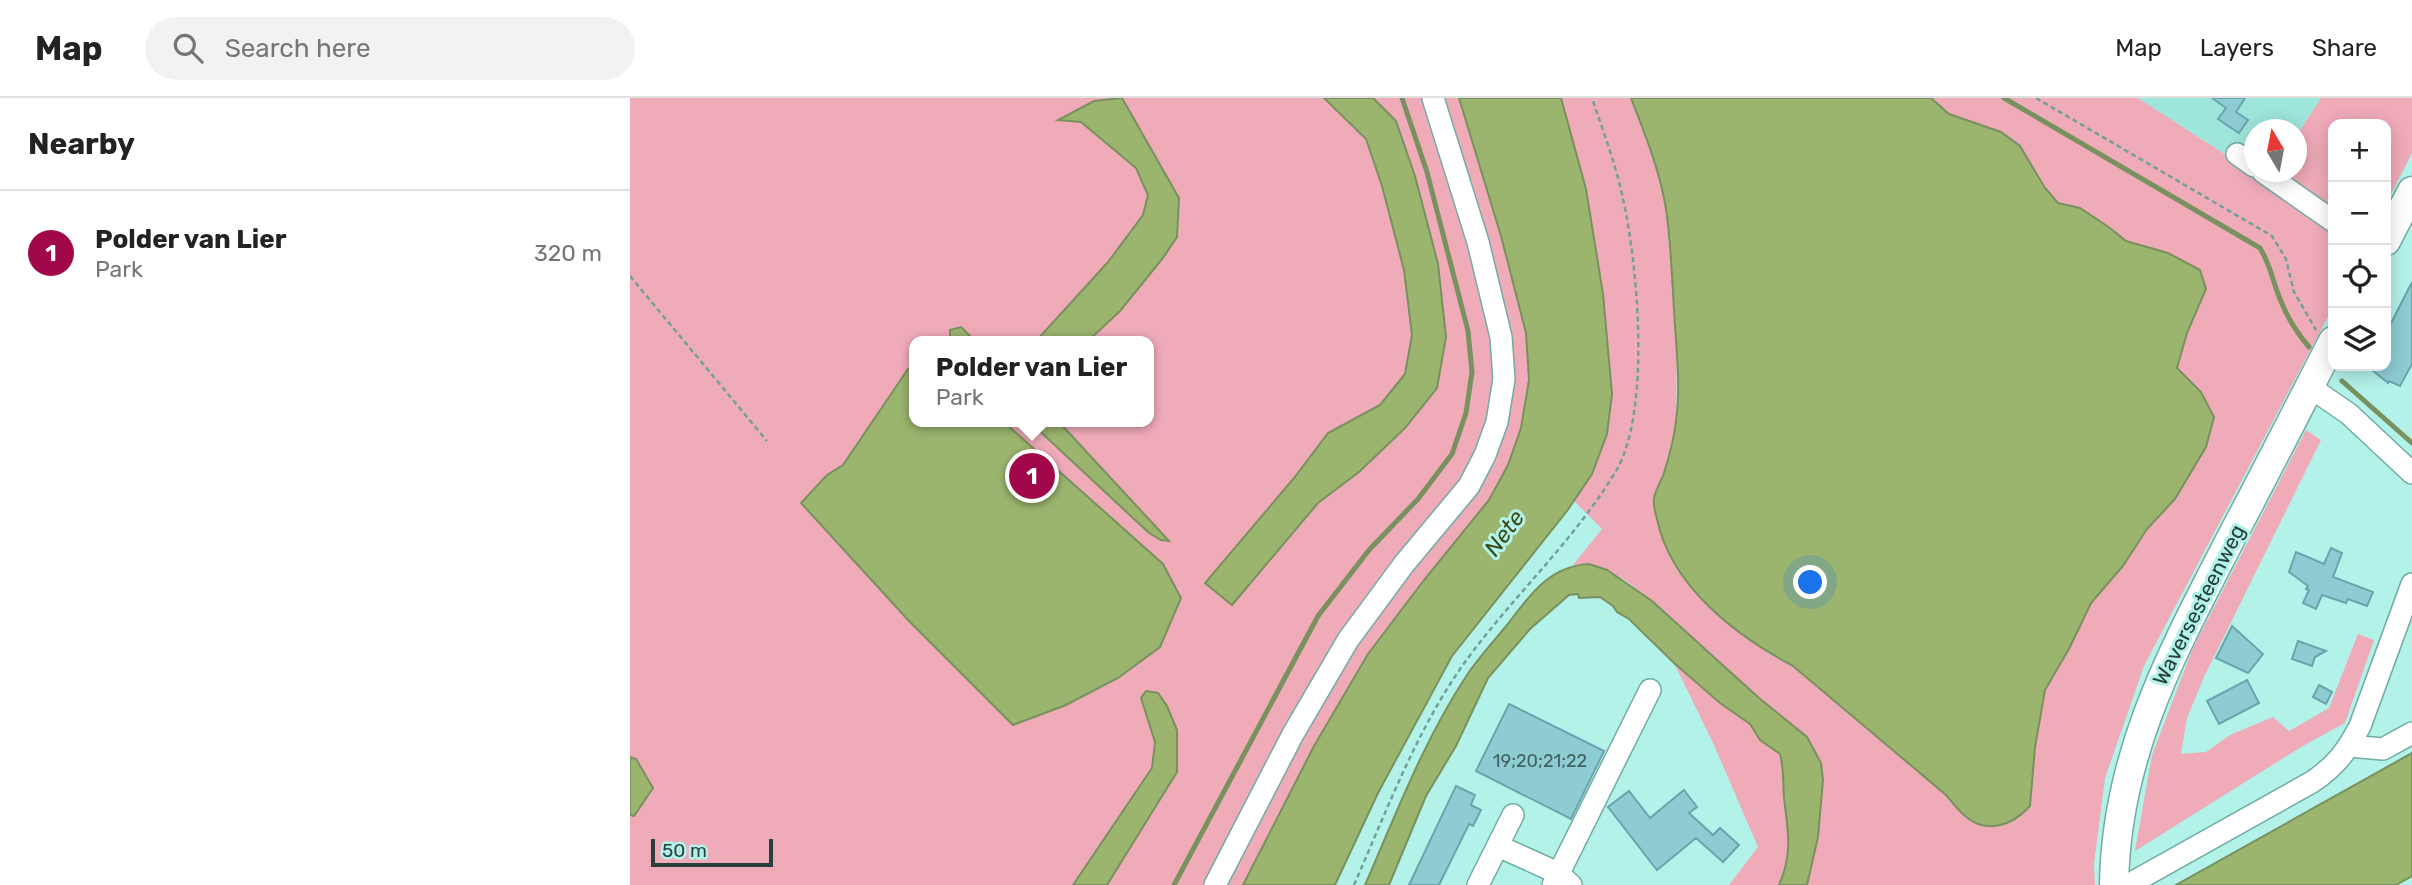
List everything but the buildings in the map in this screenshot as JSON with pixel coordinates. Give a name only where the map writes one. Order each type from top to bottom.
[{"type":"main road","points":[[2391,231],[2412,191]]},
{"type":"main road","name":"Waversesteenweg","points":[[2114,872],[2125,787],[2138,735],[2154,695],[2188,622],[2328,351]]},
{"type":"street","points":[[1215,885],[1293,734],[1348,640],[1404,565],[1469,486],[1485,455],[1497,422],[1504,379],[1501,337],[1478,242],[1433,98]]},
{"type":"street","points":[[2277,182],[2328,218]]},
{"type":"street","points":[[2310,387],[2349,414],[2412,474]]},
{"type":"street","points":[[2128,885],[2333,768],[2350,746],[2360,726],[2412,583]]},
{"type":"street","points":[[1498,846],[1561,881],[1650,691]]},
{"type":"street","points":[[2350,746],[2383,749],[2412,733]]},
{"type":"street","points":[[1478,885],[1513,815]]},
{"type":"path","points":[[1354,885],[1445,693],[1486,635],[1586,517],[1618,468],[1632,432],[1638,394],[1638,349],[1630,246],[1618,179],[1592,98]]},
{"type":"path","points":[[2036,98],[2272,236],[2286,259],[2294,292],[2311,325],[2328,340]]},
{"type":"path","points":[[630,276],[767,441]]},
{"type":"shaded area","points":[[630,98],[1459,98],[1501,236],[1526,333],[1529,380],[1521,428],[1508,465],[1489,500],[1368,654],[1314,746],[1243,885],[630,885]]},
{"type":"shaded area","points":[[1561,98],[1631,98],[1653,156],[1666,208],[1677,343],[1676,421],[1664,474],[1654,500],[1657,522],[1677,569],[1696,594],[1769,654],[1793,666],[1946,795],[1966,817],[2035,747],[2045,690],[2091,603],[2123,566],[2147,529],[2175,499],[2201,392],[2177,368],[2187,333],[2206,289],[2199,270],[2168,253],[2125,241],[2080,208],[2058,203],[2045,188],[2032,164],[2001,132],[1949,114],[1931,98],[2138,98],[2244,167],[2244,182],[2307,182],[2307,120],[2321,98],[2412,98],[2412,153],[2391,194],[2391,119],[2328,119],[2328,316],[2144,666],[2105,778],[2094,864],[2095,885],[1807,885],[1818,837],[1823,780],[1821,763],[1807,737],[1625,580],[1589,564],[1573,565],[1602,529],[1574,501],[1592,474],[1607,434],[1612,394],[1603,295],[1586,189]]},
{"type":"shaded area","points":[[2138,98],[2321,98],[2307,120],[2244,119],[2244,167]]},
{"type":"shaded area","points":[[2306,430],[2321,440],[2204,677],[2187,718],[2181,754],[2206,752],[2230,735],[2273,717],[2289,731],[2329,708],[2358,634],[2374,640],[2345,723],[2301,747],[2135,851],[2152,755],[2193,648]]},
{"type":"shaded area","points":[[1674,663],[1720,703],[1750,724],[1760,740],[1780,754],[1788,852],[1779,885],[1729,885],[1758,847],[1714,745]]},
{"type":"water","points":[[1122,98],[1179,198],[1177,237],[1120,311],[1093,336],[1041,336],[1108,262],[1143,215],[1148,195],[1136,168],[1081,122],[1058,120],[1094,101]]},
{"type":"water","points":[[1324,98],[1373,98],[1396,121],[1415,176],[1438,264],[1446,337],[1437,388],[1405,428],[1359,472],[1318,503],[1232,605],[1205,583],[1294,478],[1328,433],[1380,405],[1405,374],[1412,335],[1404,270],[1382,186],[1366,139]]},
{"type":"water","name":"Nete","points":[[1459,98],[1561,98],[1586,189],[1603,294],[1612,394],[1607,434],[1592,474],[1567,511],[1452,656],[1378,793],[1335,885],[1243,885],[1314,746],[1368,654],[1489,500],[1508,465],[1521,428],[1529,380],[1526,333],[1501,236]]},
{"type":"water","points":[[1631,98],[1931,98],[1949,114],[2001,132],[2020,146],[2045,188],[2058,203],[2080,208],[2126,241],[2168,253],[2200,270],[2206,289],[2187,333],[2177,368],[2201,392],[2214,417],[2206,447],[2175,499],[2147,529],[2123,566],[2091,603],[2045,690],[2035,747],[2030,806],[2008,823],[1991,826],[1973,822],[1957,809],[1946,795],[1793,666],[1728,624],[1691,587],[1664,543],[1654,503],[1671,447],[1678,394],[1669,234],[1660,181]]},
{"type":"water","points":[[961,327],[970,336],[950,336],[950,330]]},
{"type":"water","points":[[908,369],[909,427],[1010,427],[1163,564],[1181,598],[1160,647],[1118,678],[1066,705],[1013,725],[909,621],[801,503],[827,475],[843,465]]},
{"type":"water","points":[[1035,427],[1064,427],[1169,541],[1149,533]]},
{"type":"water","points":[[1589,564],[1607,570],[1652,601],[1759,698],[1807,737],[1821,763],[1823,780],[1818,837],[1807,885],[1779,885],[1788,852],[1780,754],[1760,740],[1750,724],[1720,703],[1613,606],[1600,597],[1579,598],[1578,594],[1569,595],[1530,629],[1488,678],[1456,746],[1426,796],[1389,885],[1365,885],[1424,751],[1472,668],[1541,584],[1562,570]]},
{"type":"water","points":[[1146,691],[1158,693],[1177,730],[1177,772],[1107,885],[1073,885],[1152,768],[1155,742],[1141,698]]},
{"type":"water","points":[[2412,753],[2412,876],[2396,885],[2176,885]]},
{"type":"water","points":[[630,757],[636,759],[653,788],[634,816],[630,815]]},
{"type":"waterway","points":[[1174,885],[1318,616],[1369,550],[1418,499],[1452,454],[1466,413],[1472,372],[1468,331],[1427,172],[1402,98]]},
{"type":"waterway","points":[[2004,98],[2260,248],[2286,312],[2309,347]]},
{"type":"waterway","points":[[2342,381],[2412,443]]},
{"type":"place","name":"Polder van Lier","points":[[1032,476]]}]
